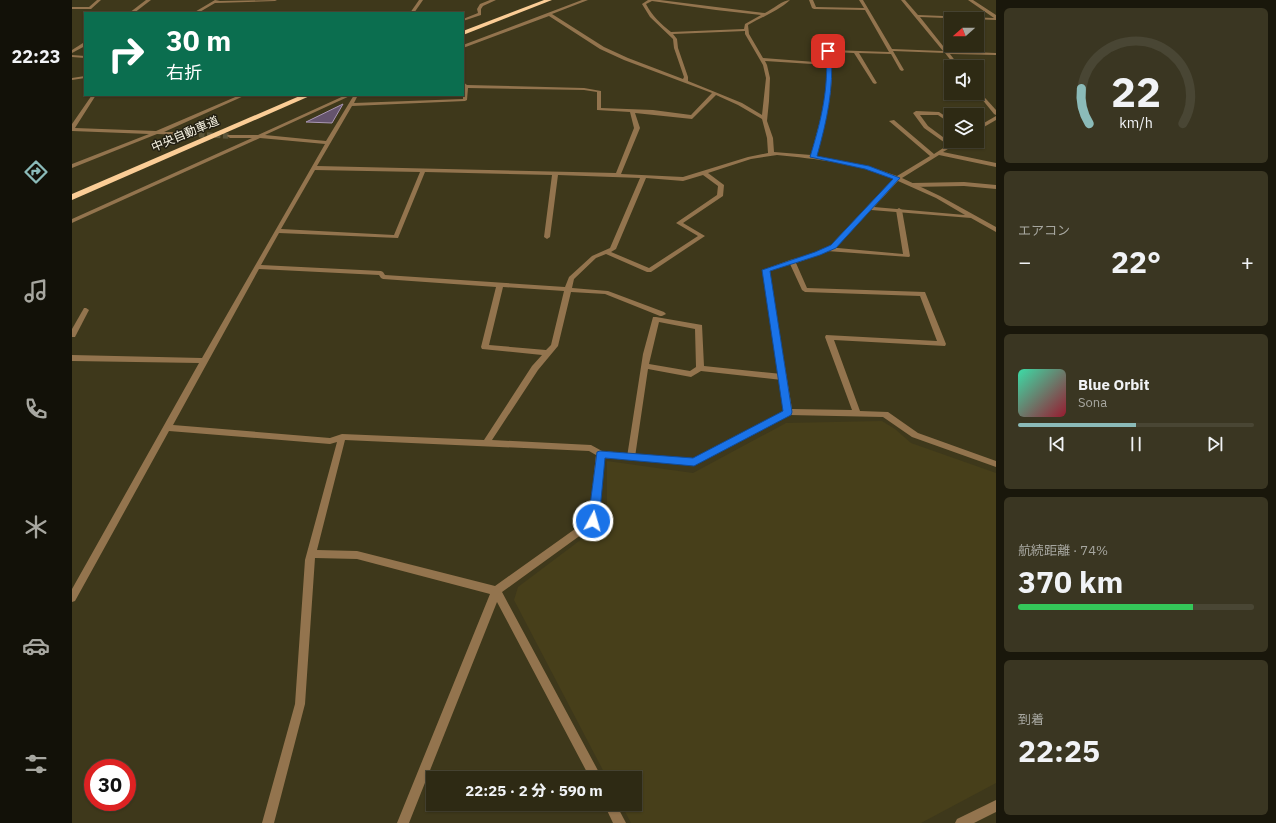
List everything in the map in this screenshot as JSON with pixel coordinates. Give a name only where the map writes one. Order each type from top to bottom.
[{"type":"highway","points":[[464,26],[533,0]]},
{"type":"highway","points":[[464,33],[550,0]]},
{"type":"highway","name":"中央自動車道","points":[[208,129],[288,96]]},
{"type":"highway","name":"中央自動車道","points":[[72,197],[306,96]]},
{"type":"highway","name":"中央自動車道","points":[[173,144],[194,135]]},
{"type":"street","points":[[72,8],[90,8],[99,0]]},
{"type":"street","points":[[132,12],[149,0]]},
{"type":"street","points":[[197,12],[216,1],[275,0]]},
{"type":"street","points":[[413,12],[422,0]]},
{"type":"street","points":[[464,20],[480,14],[479,9],[481,5],[494,0]]},
{"type":"street","points":[[464,47],[586,0]]},
{"type":"street","points":[[685,82],[686,77],[676,48],[675,39],[655,20],[644,4],[652,0],[765,14]]},
{"type":"street","points":[[771,154],[770,138],[764,118],[767,101],[768,78],[761,59],[747,34],[746,25],[775,10],[788,0]]},
{"type":"street","points":[[811,0],[814,8],[866,9]]},
{"type":"street","points":[[861,0],[902,70]]},
{"type":"street","points":[[903,0],[944,50]]},
{"type":"street","points":[[970,0],[996,18]]},
{"type":"street","points":[[550,14],[602,48],[626,59],[715,93],[740,104],[764,118]]},
{"type":"street","points":[[917,16],[996,18]]},
{"type":"street","points":[[670,33],[746,30]]},
{"type":"street","points":[[813,157],[825,118],[830,73],[828,51],[825,39]]},
{"type":"street","points":[[72,52],[84,45]]},
{"type":"street","points":[[828,51],[944,52]]},
{"type":"street","points":[[856,52],[875,83]]},
{"type":"street","points":[[946,52],[996,54]]},
{"type":"street","points":[[946,52],[952,60]]},
{"type":"street","points":[[72,56],[84,57]]},
{"type":"street","points":[[761,59],[829,64]]},
{"type":"street","points":[[72,80],[84,77]]},
{"type":"street","points":[[350,105],[464,100],[466,87],[464,84],[584,89],[599,91],[599,109],[653,112],[692,117],[715,93]]},
{"type":"street","points":[[72,128],[93,96]]},
{"type":"street","points":[[72,166],[156,133],[242,96]]},
{"type":"street","points":[[72,221],[348,96]]},
{"type":"street","points":[[72,598],[277,231],[355,96]]},
{"type":"street","points":[[984,98],[996,113]]},
{"type":"street","points":[[618,175],[637,128],[632,111]]},
{"type":"street","points":[[944,117],[939,114],[916,113],[926,127],[944,140]]},
{"type":"street","points":[[984,125],[996,118]]},
{"type":"street","points":[[892,121],[936,155],[996,165]]},
{"type":"street","points":[[72,128],[183,134]]},
{"type":"street","points":[[230,136],[257,136],[328,143]]},
{"type":"street","points":[[788,412],[766,270],[827,250],[833,246],[897,178],[946,148]]},
{"type":"street","points":[[313,168],[618,175],[684,179],[750,158],[777,153],[813,157],[866,167],[897,178],[938,197],[996,230]]},
{"type":"street","points":[[277,231],[396,237],[423,171]]},
{"type":"street","points":[[606,252],[649,271],[702,236],[679,223],[720,196],[722,185],[703,172]]},
{"type":"street","points":[[547,237],[555,174]]},
{"type":"street","points":[[486,443],[535,368],[554,346],[571,278],[594,257],[613,249],[644,176]]},
{"type":"street","points":[[912,185],[964,184],[996,187]]},
{"type":"street","points":[[869,208],[974,217]]},
{"type":"street","points":[[827,250],[907,256],[899,210]]},
{"type":"street","points":[[792,262],[805,290],[923,294],[942,344],[829,337],[857,413]]},
{"type":"street","points":[[257,267],[381,273],[383,277],[606,292],[662,314]]},
{"type":"street","points":[[500,285],[486,347],[548,353]]},
{"type":"street","points":[[72,335],[86,310]]},
{"type":"street","points":[[631,457],[645,366],[656,319],[699,327],[700,368]]},
{"type":"street","points":[[72,358],[205,361]]},
{"type":"street","points":[[645,366],[691,374],[700,368],[782,377]]},
{"type":"street","points":[[167,428],[330,441],[342,437],[591,448],[600,454],[694,462],[788,412],[885,414],[915,435],[996,464]]},
{"type":"street","points":[[268,823],[300,704],[310,560],[342,437]]},
{"type":"street","points":[[403,823],[496,591],[593,521],[600,454]]},
{"type":"street","points":[[312,554],[357,555],[496,591],[592,771]]},
{"type":"street","points":[[961,823],[996,806]]},
{"type":"street","points":[[614,811],[620,823]]},
{"type":"shaded area","points":[[882,421],[895,429],[911,443],[996,473],[996,783],[921,823],[631,823],[625,811],[642,811],[642,771],[603,771],[514,600],[518,587],[607,520],[607,461],[693,473],[786,423]]},
{"type":"building","points":[[343,104],[332,123],[306,122]]},
{"type":"tunnel","points":[[183,134],[230,136]]},
{"type":"route","points":[[593,521],[600,454],[694,462],[788,412],[766,270],[817,254],[833,246],[897,178],[866,167],[813,157],[825,118],[830,73],[828,51]]}]
